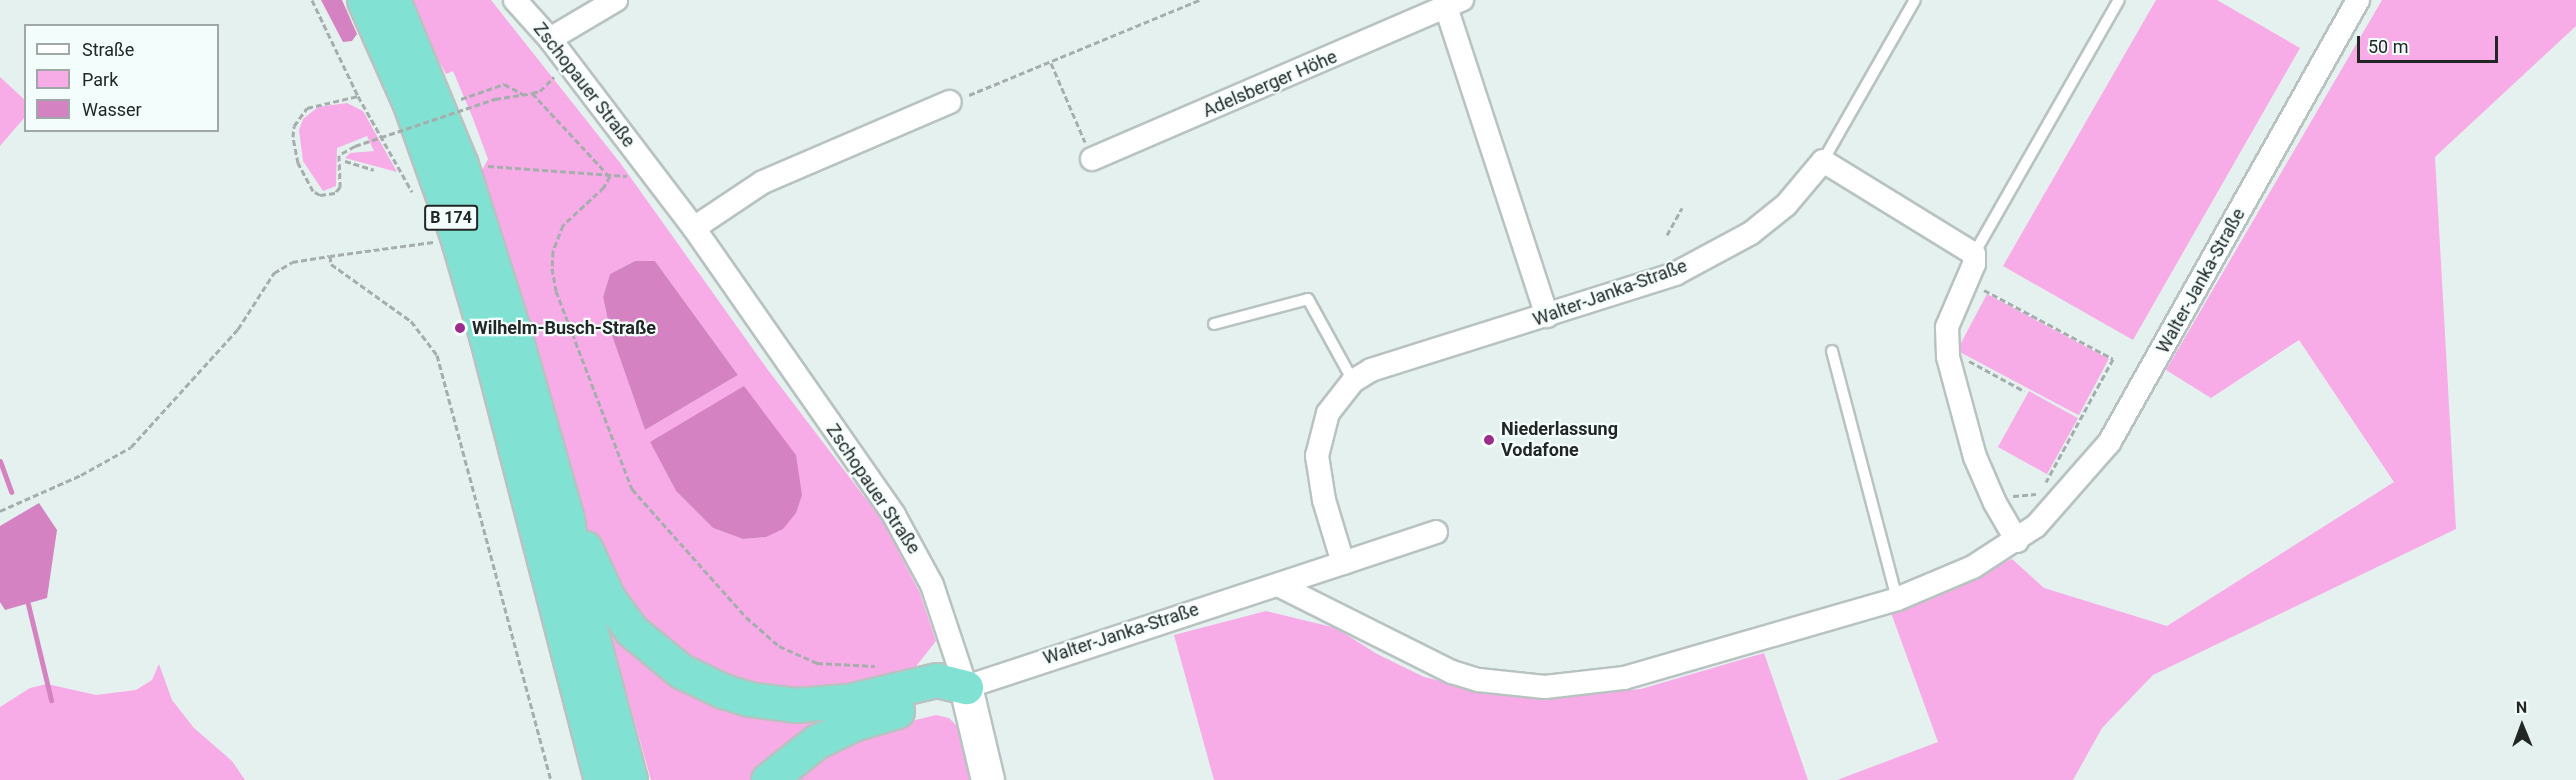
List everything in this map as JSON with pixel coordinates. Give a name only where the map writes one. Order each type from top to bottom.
[{"type":"highway","name":"B 174","points":[[364,0],[410,104],[456,233],[490,350],[601,780]]},
{"type":"highway","name":"B 174","points":[[393,0],[461,165],[567,519],[574,569],[630,780]]},
{"type":"highway","points":[[567,519],[586,548],[608,598],[632,630],[663,658],[700,681],[749,699],[795,705],[848,701],[937,680],[966,687]]},
{"type":"highway","points":[[768,780],[801,751],[833,733],[873,716],[938,701],[966,687]]},
{"type":"street","name":"Zschopauer Straße","points":[[515,0],[550,39],[694,228],[918,556],[943,613],[966,687],[988,780]]},
{"type":"street","points":[[550,39],[616,0]]},
{"type":"street","name":"Walter-Janka-Straße","points":[[1278,585],[1452,672],[1479,680],[1545,687],[1624,678],[1897,599],[1973,567],[2017,541],[2051,512],[2109,443],[2358,0]]},
{"type":"street","name":"Adelsberger Höhe","points":[[1092,159],[1455,5],[1547,316]]},
{"type":"street","points":[[694,228],[763,182],[950,102]]},
{"type":"street","points":[[1823,161],[1974,254],[1976,285],[1952,308],[1946,343],[1975,457],[1995,503],[2017,541]]},
{"type":"street","name":"Walter-Janka-Straße","points":[[1343,563],[1324,500],[1317,456],[1328,413],[1353,381],[1371,370],[1675,274],[1751,233],[1786,205],[1823,161]]},
{"type":"street","name":"Walter-Janka-Straße","points":[[966,687],[1436,532]]},
{"type":"lane","points":[[1823,161],[1915,0]]},
{"type":"lane","points":[[1974,254],[2119,0]]},
{"type":"lane","points":[[1214,324],[1308,299],[1353,381]]},
{"type":"lane","points":[[1832,351],[1897,599]]},
{"type":"path","points":[[312,0],[358,96],[415,197]]},
{"type":"path","points":[[950,102],[1052,63],[1200,0]]},
{"type":"path","points":[[1052,63],[1092,159]]},
{"type":"path","points":[[358,96],[307,108],[294,126],[293,137],[298,163],[313,191],[320,195],[335,193],[340,187],[339,154],[355,146],[495,99],[540,91],[560,71]]},
{"type":"path","points":[[461,99],[504,84],[523,94]]},
{"type":"path","points":[[457,88],[468,120]]},
{"type":"path","points":[[532,93],[609,176]]},
{"type":"path","points":[[345,161],[374,170]]},
{"type":"path","points":[[484,162],[494,169],[609,176]]},
{"type":"path","points":[[609,176],[604,187],[563,225],[554,251],[552,268],[560,302],[632,489],[746,617],[778,646],[817,663],[850,667],[882,666]]},
{"type":"path","points":[[1667,235],[1682,208]]},
{"type":"path","points":[[0,511],[81,475],[130,447],[238,329],[274,273],[300,260],[435,241],[432,234]]},
{"type":"path","points":[[330,256],[331,264],[411,321],[437,355],[551,780]]},
{"type":"path","points":[[1976,285],[1979,301]]},
{"type":"path","points":[[1976,285],[2113,359],[2040,493],[2002,497],[1995,503]]},
{"type":"path","points":[[1962,357],[2024,390]]},
{"type":"green space","points":[[406,0],[491,0],[621,164],[768,370],[882,520],[920,593],[936,641],[910,674],[801,693],[713,675],[639,620],[590,539],[544,371],[504,264],[482,170],[488,159],[453,71],[446,74]],"holes":[[[635,261],[655,261],[738,375],[645,430],[610,330],[603,297],[610,274]],[[650,442],[766,537],[743,539],[713,528],[676,491]]]},
{"type":"green space","points":[[2156,0],[2217,0],[2300,48],[2133,340],[2003,266]]},
{"type":"green space","points":[[2382,0],[2576,0],[2576,26],[2435,157],[2456,529],[2153,675],[2102,728],[2073,780],[1837,780],[1938,742],[1890,610],[2012,559],[2044,588],[2167,626],[2394,482],[2299,340],[2211,398],[2166,370]]},
{"type":"green space","points":[[0,77],[24,99],[24,118],[0,146]]},
{"type":"green space","points":[[347,103],[363,111],[397,172],[345,158],[350,153],[374,151],[367,136],[337,148],[336,186],[323,191],[303,161],[299,130],[303,119],[318,107]]},
{"type":"green space","points":[[1987,294],[2109,359],[2079,415],[1957,351]]},
{"type":"green space","points":[[2029,391],[2078,418],[2047,474],[1998,447]]},
{"type":"green space","points":[[1266,611],[1336,628],[1377,654],[1424,677],[1480,690],[1537,698],[1641,689],[1764,653],[1808,780],[1214,780],[1174,635]]},
{"type":"green space","points":[[604,612],[640,654],[835,715],[754,780],[651,780]]},
{"type":"green space","points":[[159,664],[172,700],[194,728],[232,761],[245,780],[0,780],[0,707],[30,688],[47,684],[96,695],[136,690],[152,680]]},
{"type":"green space","points":[[936,715],[949,718],[960,729],[974,780],[789,780],[803,767],[871,731]]},
{"type":"water","points":[[321,0],[342,0],[357,34],[352,41],[343,42]]},
{"type":"water","points":[[635,261],[655,261],[738,375],[645,430],[610,330],[603,297],[610,274]]},
{"type":"water","points":[[744,386],[796,455],[802,495],[796,513],[783,529],[766,537],[743,539],[713,528],[676,491],[650,442]]},
{"type":"water","points":[[39,503],[57,530],[47,598],[5,610],[0,602],[0,526]]},
{"type":"waterway","points":[[0,461],[11,492]]},
{"type":"waterway","points":[[28,604],[51,700]]},
{"type":"place","name":"Wilhelm-Busch-Straße","points":[[460,328]]},
{"type":"place","name":"Niederlassung Vodafone","points":[[1489,440]]}]
